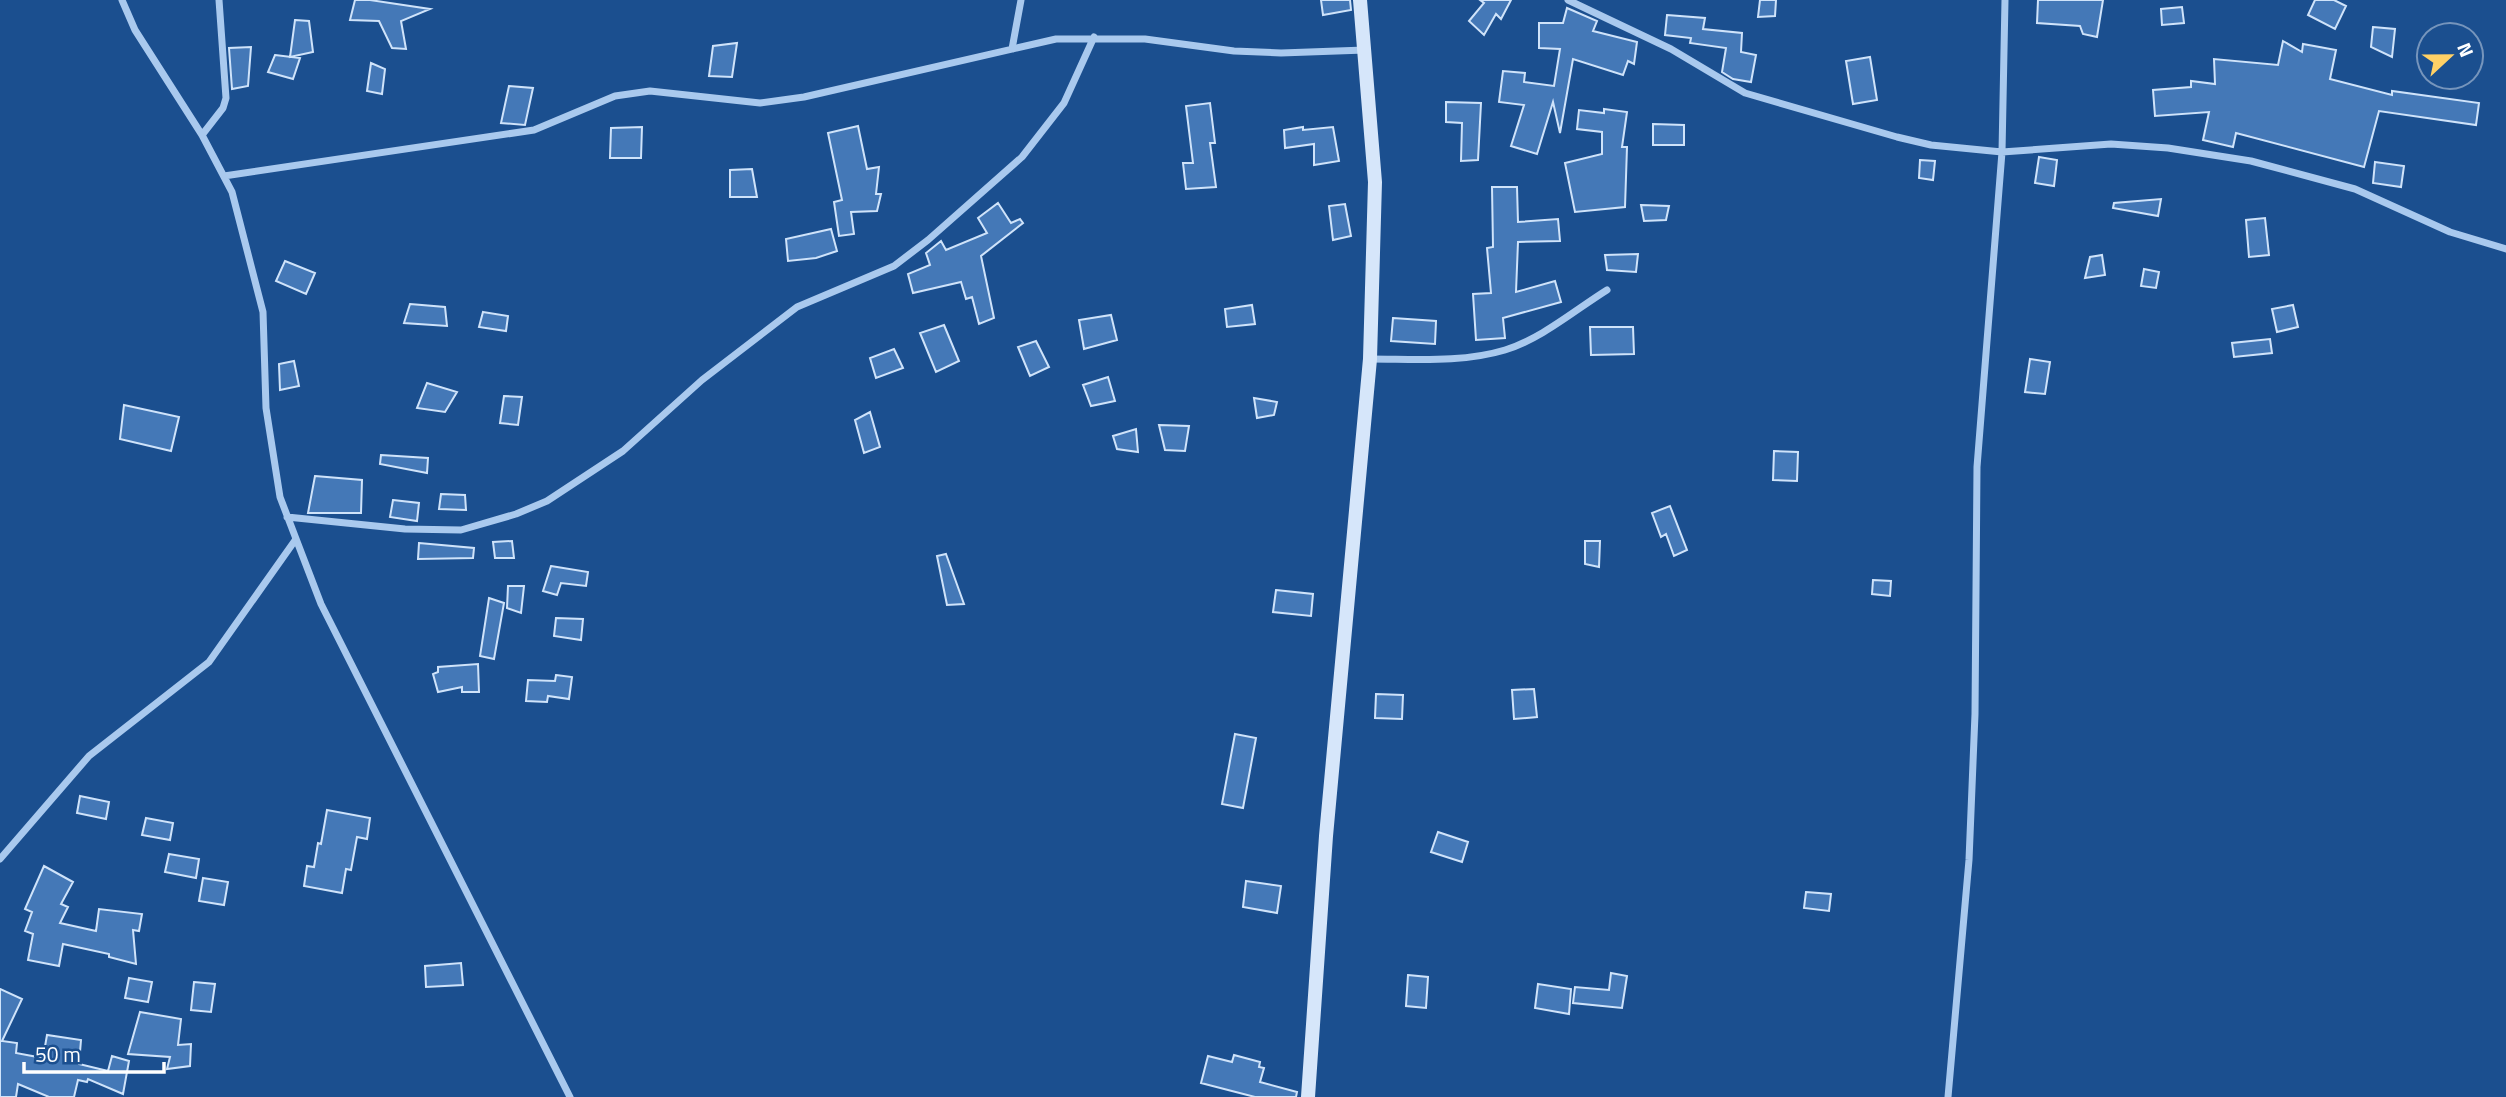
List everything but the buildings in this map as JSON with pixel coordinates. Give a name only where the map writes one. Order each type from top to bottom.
[{"type":"street","points":[[122,0],[135,30],[202,135],[232,192],[263,312],[266,408],[280,497],[321,604],[570,1097]]},
{"type":"street","points":[[202,135],[223,108],[226,98],[219,0]]},
{"type":"street","points":[[1012,49],[1021,0]]},
{"type":"street","points":[[1308,1097],[1326,836],[1370,359],[1375,182],[1360,0]]},
{"type":"street","points":[[1568,0],[1671,49],[1745,93],[1931,145],[2002,152],[2111,144],[2168,148],[2251,160],[2355,190],[2450,232],[2506,249]]},
{"type":"street","points":[[1948,1097],[1969,860],[1975,714],[1977,467],[2002,152],[2005,0]]},
{"type":"street","points":[[288,517],[405,529],[461,530],[516,514],[547,501],[623,451],[702,380],[797,307],[894,266],[928,240],[1022,157],[1064,103],[1094,37]]},
{"type":"street","points":[[224,176],[534,130],[615,96],[650,91],[760,103],[804,97],[1056,39],[1145,38],[1234,51],[1366,50]]},
{"type":"street","points":[[1370,359],[1463,358],[1507,349],[1529,339],[1607,290]]},
{"type":"street","points":[[0,859],[89,757],[209,662],[296,539]]}]
